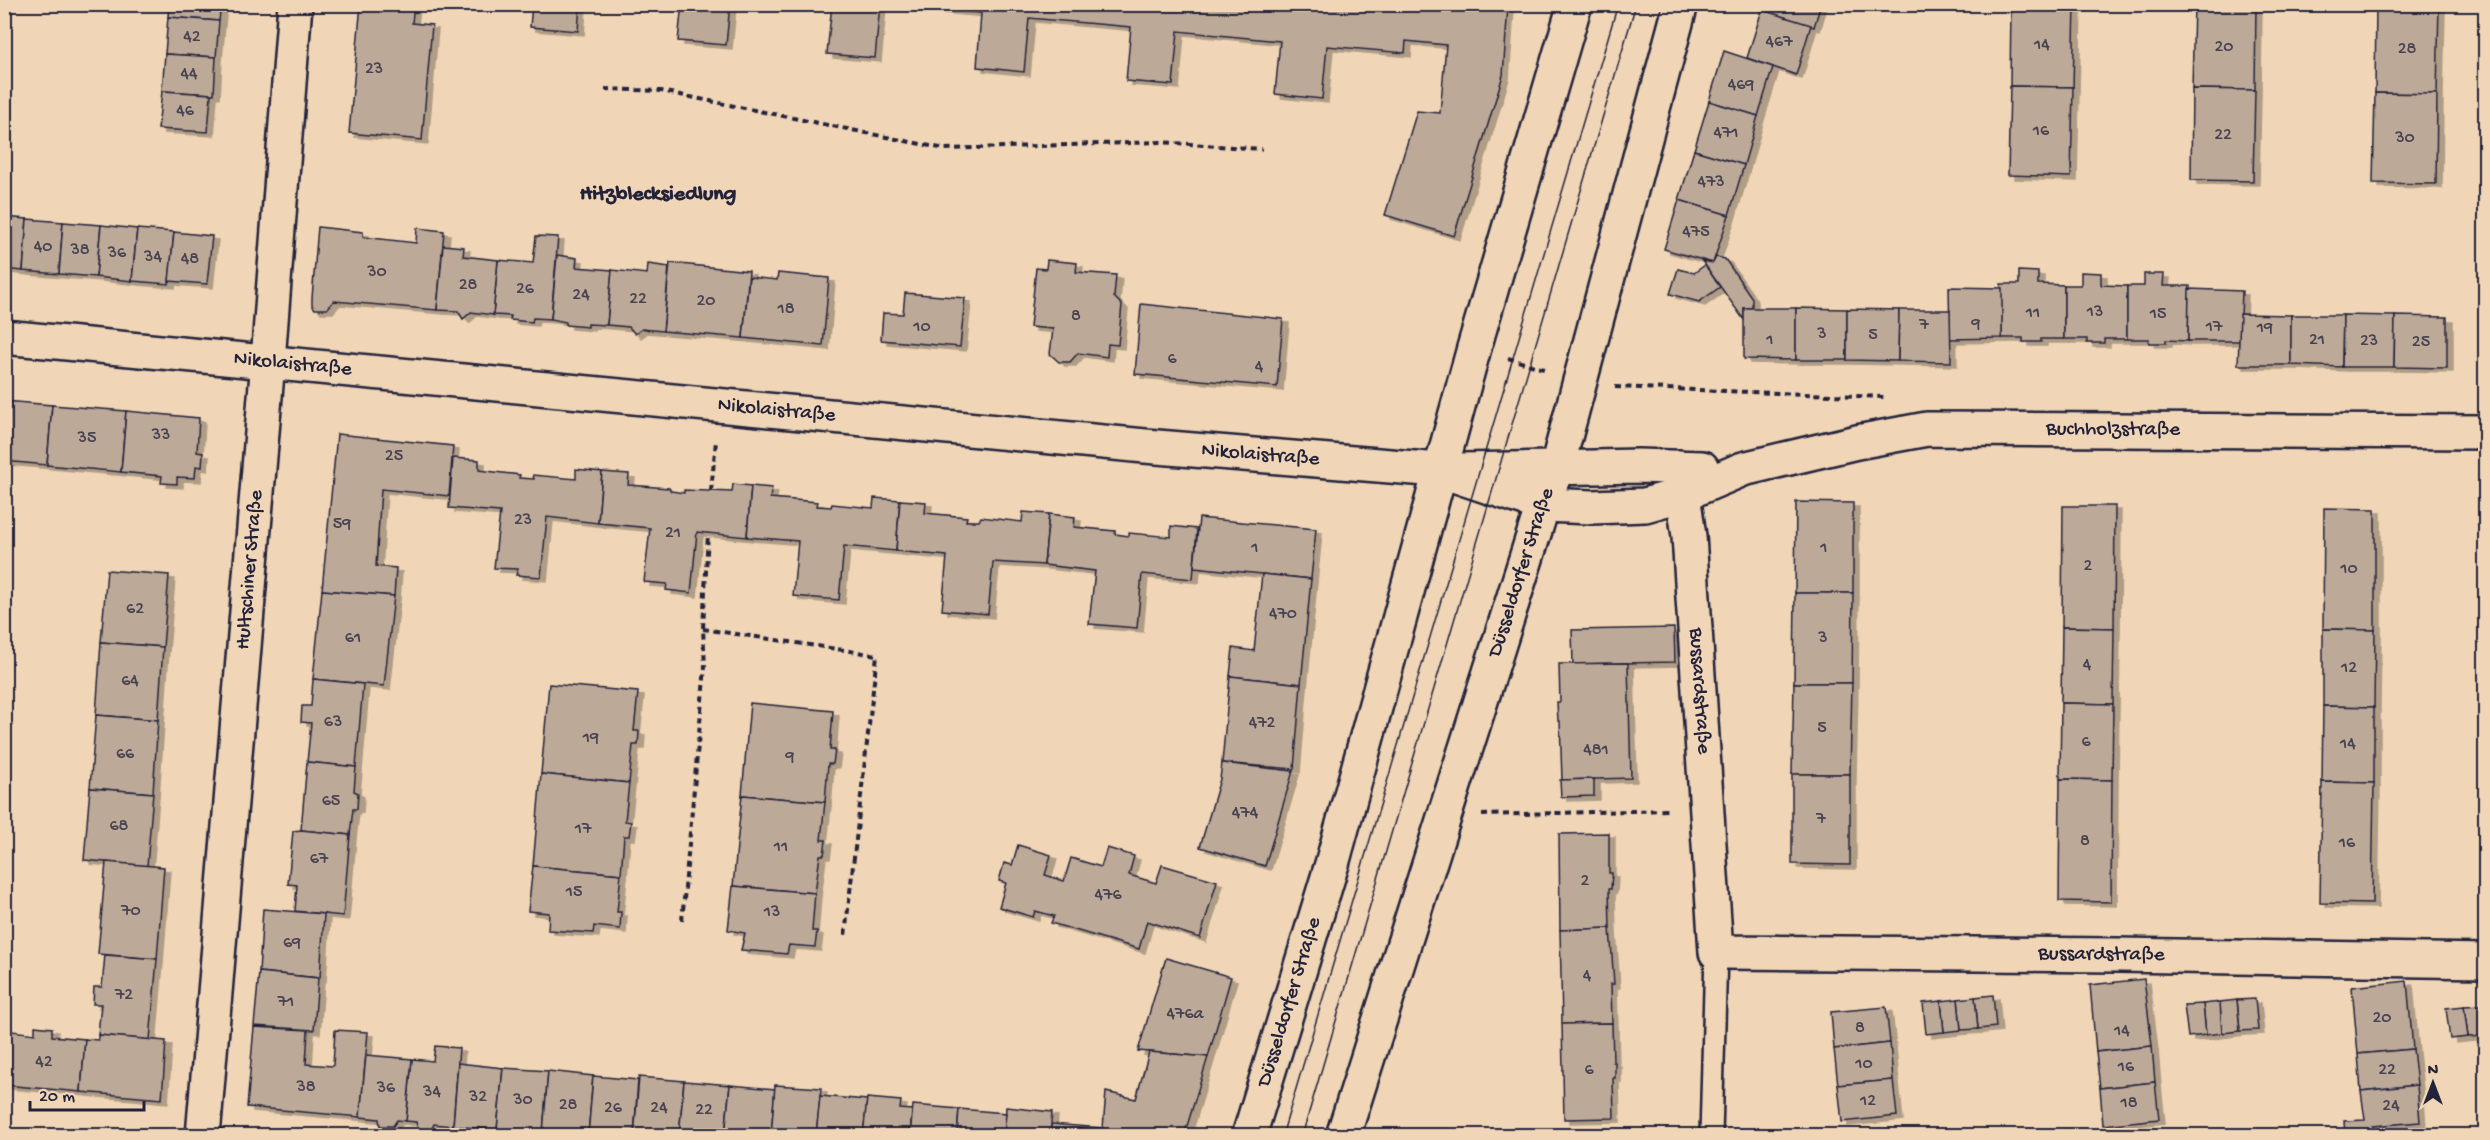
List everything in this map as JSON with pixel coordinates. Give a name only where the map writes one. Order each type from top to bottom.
[{"type":"street","name":"Hultschiner Straße","points":[[203,1136],[268,361],[295,4]]},
{"type":"street","name":"Düsseldorfer Straße","points":[[1249,1136],[1332,864],[1439,471],[1575,4]]},
{"type":"street","name":"Düsseldorfer Straße","points":[[1343,1136],[1543,505],[1593,383],[1681,4]]},
{"type":"street","name":"Nikolaistraße","points":[[4,337],[1144,446],[1439,471],[1543,505]]},
{"type":"street","name":"Buchholzstraße","points":[[1439,471],[1557,467],[1682,481],[1857,442],[1927,429],[2486,432]]},
{"type":"street","name":"Buchholzstraße","points":[[1543,505],[1592,507],[1645,505],[1682,481]]},
{"type":"street","name":"Bussardstraße","points":[[1682,481],[1689,536],[1716,952],[2486,961]]},
{"type":"lane","name":"Bussardstraße","points":[[1711,1136],[1716,952]]},
{"type":"path","points":[[605,89],[661,91],[945,149],[1160,142],[1262,150]]},
{"type":"path","points":[[1474,348],[1593,383],[1890,398]]},
{"type":"path","points":[[711,491],[719,405]]},
{"type":"path","points":[[682,921],[705,667],[703,629],[708,533]]},
{"type":"path","points":[[703,629],[877,655],[845,936]]},
{"type":"path","points":[[1445,816],[1707,809]]},
{"type":"building","points":[[169,4],[221,4],[219,21],[168,17]]},
{"type":"building","points":[[361,4],[414,4],[412,23],[432,25],[422,140],[349,133]]},
{"type":"building","points":[[532,4],[580,4],[578,31],[530,27]]},
{"type":"building","points":[[682,4],[730,4],[726,45],[678,41]]},
{"type":"building","points":[[832,4],[880,4],[875,58],[827,54]]},
{"type":"building","points":[[880,4],[1485,4],[1508,6],[1503,75],[1454,236],[1385,215],[1417,111],[1440,113],[1446,45],[1406,41],[1405,53],[1327,46],[1322,99],[1275,94],[1280,41],[1178,31],[1173,85],[1126,81],[1131,27],[1029,18],[1024,72],[977,67],[981,13]]},
{"type":"building","points":[[1764,4],[1821,4],[1814,27],[1762,10]]},
{"type":"building","points":[[2011,4],[2075,4],[2073,87],[2010,86]]},
{"type":"building","points":[[2194,4],[2256,4],[2255,90],[2192,89]]},
{"type":"building","points":[[2376,4],[2439,4],[2437,94],[2375,93]]},
{"type":"building","points":[[1762,10],[1811,25],[1796,75],[1747,58]]},
{"type":"building","points":[[168,17],[219,21],[216,57],[165,54]]},
{"type":"building","points":[[1724,51],[1773,67],[1758,116],[1709,101]]},
{"type":"building","points":[[165,54],[216,57],[214,94],[162,91]]},
{"type":"building","points":[[2010,86],[2073,87],[2071,177],[2008,175]]},
{"type":"building","points":[[2192,89],[2255,90],[2253,181],[2191,180]]},
{"type":"building","points":[[162,91],[211,94],[208,132],[158,129]]},
{"type":"building","points":[[2375,93],[2437,94],[2436,184],[2373,183]]},
{"type":"building","points":[[1709,101],[1758,116],[1744,165],[1694,150]]},
{"type":"building","points":[[1694,150],[1744,165],[1729,215],[1679,200]]},
{"type":"building","points":[[1679,200],[1729,215],[1713,263],[1664,249]]},
{"type":"building","points":[[4,217],[27,219],[23,271],[4,269]]},
{"type":"building","points":[[27,219],[63,222],[59,274],[23,271]]},
{"type":"building","points":[[63,222],[101,225],[96,277],[59,274]]},
{"type":"building","points":[[101,225],[137,229],[132,281],[96,277]]},
{"type":"building","points":[[318,227],[363,232],[363,237],[416,243],[417,228],[444,231],[437,310],[334,301],[327,309],[315,309],[312,305],[312,298]]},
{"type":"building","points":[[137,229],[174,232],[169,284],[132,281]]},
{"type":"building","points":[[174,232],[212,236],[207,284],[169,281]]},
{"type":"building","points":[[536,236],[558,237],[551,319],[533,318],[532,322],[510,320],[511,316],[493,315],[498,260],[533,263]]},
{"type":"building","points":[[443,245],[464,247],[463,256],[498,260],[493,315],[471,312],[463,319],[458,311],[437,310]]},
{"type":"building","points":[[557,255],[577,258],[576,267],[612,270],[607,325],[588,324],[588,327],[566,325],[566,322],[551,319]]},
{"type":"building","points":[[1716,257],[1725,259],[1752,298],[1752,308],[1744,308],[1744,320],[1702,261],[1713,263]]},
{"type":"building","points":[[1047,260],[1077,263],[1076,272],[1116,275],[1114,297],[1122,305],[1118,345],[1108,344],[1107,357],[1078,353],[1070,362],[1059,362],[1050,354],[1053,329],[1030,327],[1036,268],[1046,269]]},
{"type":"building","points":[[670,263],[749,271],[743,338],[663,331]]},
{"type":"building","points":[[648,264],[669,267],[663,331],[642,329],[635,334],[629,327],[607,325],[612,270],[647,274]]},
{"type":"building","points":[[1705,265],[1720,287],[1699,302],[1670,294],[1678,269],[1694,273]]},
{"type":"building","points":[[2019,271],[2038,272],[2038,284],[2064,285],[2064,339],[2023,342],[2023,338],[2002,338],[2001,284],[2019,284]]},
{"type":"building","points":[[2081,272],[2101,273],[2101,285],[2127,286],[2127,339],[2104,339],[2104,343],[2087,343],[2087,339],[2064,339],[2064,285],[2081,285]]},
{"type":"building","points":[[778,273],[829,278],[823,346],[743,338],[749,277],[777,280]]},
{"type":"building","points":[[2144,274],[2164,274],[2163,286],[2190,286],[2188,341],[2166,340],[2166,343],[2149,343],[2149,339],[2127,339],[2127,286],[2144,286]]},
{"type":"building","points":[[1949,287],[2002,288],[2002,338],[1950,339]]},
{"type":"building","points":[[2189,289],[2242,291],[2240,341],[2188,341]]},
{"type":"building","points":[[905,293],[965,298],[960,347],[881,340],[883,313],[903,314]]},
{"type":"building","points":[[1141,304],[1283,319],[1277,387],[1135,374]]},
{"type":"building","points":[[1744,308],[1796,308],[1796,360],[1744,359]]},
{"type":"building","points":[[1796,308],[1847,309],[1847,360],[1796,360]]},
{"type":"building","points":[[1847,309],[1899,310],[1898,361],[1847,360]]},
{"type":"building","points":[[1899,310],[1950,310],[1951,362],[1898,361]]},
{"type":"building","points":[[2240,314],[2291,315],[2291,365],[2238,365]]},
{"type":"building","points":[[2291,315],[2343,315],[2342,367],[2291,365]]},
{"type":"building","points":[[2343,315],[2395,316],[2394,367],[2342,367]]},
{"type":"building","points":[[2395,316],[2447,317],[2447,368],[2394,367]]},
{"type":"building","points":[[4,401],[52,405],[47,465],[4,461]]},
{"type":"building","points":[[52,405],[126,411],[121,472],[47,465]]},
{"type":"building","points":[[126,411],[199,418],[197,452],[203,453],[202,467],[196,466],[195,478],[177,477],[177,484],[161,483],[162,476],[121,472]]},
{"type":"building","points":[[337,434],[453,446],[449,496],[381,489],[376,566],[396,568],[394,596],[322,590]]},
{"type":"building","points":[[453,458],[479,460],[479,470],[520,475],[519,478],[534,479],[533,475],[576,479],[576,469],[602,472],[598,523],[547,517],[541,577],[516,575],[518,569],[494,568],[500,512],[449,508]]},
{"type":"building","points":[[602,472],[629,474],[628,485],[669,488],[671,491],[684,493],[684,490],[732,492],[733,484],[751,486],[747,537],[697,532],[691,593],[666,590],[667,584],[644,582],[650,528],[598,523]]},
{"type":"building","points":[[751,486],[772,488],[770,498],[818,502],[817,506],[831,507],[832,504],[873,508],[874,498],[900,500],[896,551],[844,546],[839,600],[793,596],[798,541],[747,537]]},
{"type":"building","points":[[900,500],[926,502],[925,513],[967,517],[966,521],[979,521],[981,517],[1022,522],[1023,512],[1049,514],[1044,565],[993,562],[988,614],[942,610],[947,556],[896,551]]},
{"type":"building","points":[[1796,502],[1853,503],[1853,593],[1795,593]]},
{"type":"building","points":[[2063,506],[2115,506],[2114,628],[2062,627]]},
{"type":"building","points":[[2324,508],[2375,509],[2375,630],[2323,629]]},
{"type":"building","points":[[1049,514],[1075,517],[1074,527],[1115,531],[1115,534],[1129,536],[1129,533],[1171,537],[1171,526],[1197,529],[1193,579],[1142,574],[1137,628],[1089,624],[1095,571],[1044,565]]},
{"type":"building","points":[[1199,518],[1316,529],[1311,579],[1194,567]]},
{"type":"building","points":[[107,570],[169,575],[163,647],[101,642]]},
{"type":"building","points":[[1262,574],[1311,579],[1301,684],[1230,676],[1233,648],[1254,651]]},
{"type":"building","points":[[322,590],[394,596],[384,686],[313,679]]},
{"type":"building","points":[[1795,593],[1853,593],[1852,683],[1794,683]]},
{"type":"building","points":[[2062,627],[2114,628],[2113,704],[2061,703]]},
{"type":"building","points":[[1674,628],[1675,662],[1573,664],[1572,630]]},
{"type":"building","points":[[2323,629],[2375,630],[2374,707],[2323,706]]},
{"type":"building","points":[[101,642],[163,647],[158,720],[96,715]]},
{"type":"building","points":[[1628,663],[1631,778],[1562,780],[1557,702],[1560,702],[1559,664]]},
{"type":"building","points":[[1230,676],[1301,684],[1294,769],[1222,763]]},
{"type":"building","points":[[313,679],[363,684],[356,767],[307,762],[311,723],[301,722],[302,706],[311,706]]},
{"type":"building","points":[[1794,683],[1852,683],[1850,774],[1792,774]]},
{"type":"building","points":[[549,684],[638,692],[634,731],[639,731],[638,745],[633,745],[629,783],[541,774]]},
{"type":"building","points":[[750,703],[833,711],[830,750],[835,750],[833,764],[828,764],[825,802],[742,795]]},
{"type":"building","points":[[2061,703],[2113,704],[2112,780],[2060,779]]},
{"type":"building","points":[[2323,706],[2374,707],[2374,783],[2322,782]]},
{"type":"building","points":[[96,715],[158,720],[153,793],[90,788]]},
{"type":"building","points":[[307,762],[356,767],[354,791],[358,793],[357,809],[353,809],[350,835],[301,830]]},
{"type":"building","points":[[1222,763],[1293,771],[1265,866],[1200,847],[1220,779]]},
{"type":"building","points":[[541,774],[629,783],[625,821],[631,822],[629,836],[624,836],[621,874],[533,866]]},
{"type":"building","points":[[1792,774],[1850,774],[1850,865],[1792,864]]},
{"type":"building","points":[[1594,779],[1594,796],[1561,797],[1560,780]]},
{"type":"building","points":[[2060,779],[2112,780],[2111,902],[2059,901]]},
{"type":"building","points":[[2322,782],[2374,783],[2372,904],[2320,903]]},
{"type":"building","points":[[90,788],[153,793],[147,866],[84,860]]},
{"type":"building","points":[[742,795],[825,802],[821,840],[826,840],[824,855],[820,855],[815,893],[733,886]]},
{"type":"building","points":[[293,831],[350,835],[343,916],[295,911],[297,885],[288,884]]},
{"type":"building","points":[[1609,833],[1609,873],[1612,873],[1611,889],[1609,889],[1610,928],[1560,930],[1559,834]]},
{"type":"building","points":[[1018,845],[1051,855],[1045,875],[1064,881],[1071,858],[1101,867],[1107,848],[1134,856],[1129,875],[1156,883],[1162,865],[1217,881],[1200,938],[1147,921],[1139,949],[1051,923],[1054,916],[1035,911],[1033,917],[999,907],[1006,883],[999,881],[1004,863],[1012,865]]},
{"type":"building","points":[[106,862],[164,867],[157,959],[98,954]]},
{"type":"building","points":[[533,866],[621,874],[617,912],[621,912],[620,929],[594,926],[593,933],[548,930],[549,913],[528,911]]},
{"type":"building","points":[[733,886],[815,893],[812,931],[817,931],[815,947],[789,945],[787,954],[741,950],[745,933],[728,930]]},
{"type":"building","points":[[263,909],[324,914],[320,978],[259,972]]},
{"type":"building","points":[[1610,928],[1614,984],[1611,984],[1612,1023],[1562,1024],[1560,930]]},
{"type":"building","points":[[105,955],[157,959],[150,1040],[98,1035],[101,1004],[93,1004],[94,987],[102,987]]},
{"type":"building","points":[[1166,958],[1231,977],[1208,1057],[1138,1051]]},
{"type":"building","points":[[259,972],[318,978],[314,1030],[254,1026]]},
{"type":"building","points":[[2144,979],[2152,1046],[2096,1052],[2090,985]]},
{"type":"building","points":[[2407,981],[2413,1049],[2358,1054],[2352,987]]},
{"type":"building","points":[[1993,995],[1996,1027],[1978,1029],[1975,997]]},
{"type":"building","points":[[1975,997],[1978,1029],[1961,1030],[1958,999]]},
{"type":"building","points":[[1958,999],[1961,1030],[1944,1032],[1941,1001]]},
{"type":"building","points":[[2255,999],[2258,1030],[2240,1031],[2237,1000]]},
{"type":"building","points":[[2237,1000],[2240,1031],[2222,1033],[2220,1002]]},
{"type":"building","points":[[1941,1001],[1944,1032],[1926,1034],[1923,1003]]},
{"type":"building","points":[[2220,1002],[2222,1033],[2206,1035],[2203,1004]]},
{"type":"building","points":[[2203,1004],[2206,1035],[2188,1037],[2184,1005]]},
{"type":"building","points":[[2486,1004],[2486,1036],[2485,1036],[2481,1005]]},
{"type":"building","points":[[2481,1005],[2485,1036],[2468,1037],[2464,1006]]},
{"type":"building","points":[[2464,1006],[2468,1037],[2450,1039],[2446,1008]]},
{"type":"building","points":[[1886,1007],[1890,1043],[1834,1049],[1831,1012]]},
{"type":"building","points":[[1612,1023],[1613,1062],[1615,1062],[1614,1118],[1564,1119],[1562,1024]]},
{"type":"building","points":[[35,1026],[52,1028],[52,1036],[85,1039],[81,1092],[4,1085],[4,1030],[35,1034]]},
{"type":"building","points":[[254,1027],[308,1030],[306,1064],[333,1066],[335,1030],[368,1032],[360,1117],[247,1107]]},
{"type":"building","points":[[98,1035],[166,1041],[162,1099],[81,1092],[85,1039],[98,1040]]},
{"type":"building","points":[[1890,1043],[1893,1080],[1838,1085],[1834,1049]]},
{"type":"building","points":[[435,1046],[459,1048],[453,1126],[434,1124],[431,1130],[418,1129],[416,1122],[406,1121],[412,1059],[433,1061]]},
{"type":"building","points":[[2152,1046],[2155,1082],[2100,1088],[2096,1052]]},
{"type":"building","points":[[2413,1049],[2417,1085],[2361,1091],[2358,1054]]},
{"type":"building","points":[[1149,1052],[1208,1057],[1184,1136],[1050,1136],[1051,1124],[1103,1128],[1106,1092],[1136,1099]]},
{"type":"building","points":[[366,1055],[412,1059],[406,1121],[397,1120],[393,1126],[380,1126],[379,1119],[360,1117]]},
{"type":"building","points":[[458,1063],[503,1068],[497,1130],[453,1126]]},
{"type":"building","points":[[503,1068],[548,1071],[543,1133],[497,1130]]},
{"type":"building","points":[[548,1071],[593,1076],[588,1136],[543,1133]]},
{"type":"building","points":[[593,1076],[638,1080],[634,1136],[588,1136]]},
{"type":"building","points":[[639,1077],[684,1081],[679,1136],[634,1136]]},
{"type":"building","points":[[1893,1080],[1897,1116],[1842,1122],[1838,1085]]},
{"type":"building","points":[[684,1081],[730,1085],[725,1136],[679,1136]]},
{"type":"building","points":[[2155,1082],[2159,1119],[2103,1125],[2100,1088]]},
{"type":"building","points":[[730,1085],[775,1089],[771,1136],[725,1136]]},
{"type":"building","points":[[775,1085],[821,1088],[816,1136],[771,1136]]},
{"type":"building","points":[[2417,1085],[2420,1122],[2373,1126],[2374,1136],[2345,1136],[2344,1121],[2365,1120],[2361,1091]]},
{"type":"building","points":[[820,1096],[867,1100],[863,1136],[816,1136]]},
{"type":"building","points":[[867,1098],[901,1101],[900,1109],[912,1110],[910,1136],[863,1136]]},
{"type":"building","points":[[913,1105],[959,1109],[957,1136],[910,1136]]},
{"type":"building","points":[[1006,1107],[1052,1112],[1050,1136],[1004,1136]]},
{"type":"building","points":[[959,1109],[1006,1113],[1004,1136],[957,1136]]},
{"type":"tram line","points":[[1282,1136],[1618,4]]},
{"type":"tram line","points":[[1302,1136],[1636,4]]},
{"type":"district","name":"Hitzblecksiedlung","points":[[658,195]]}]
